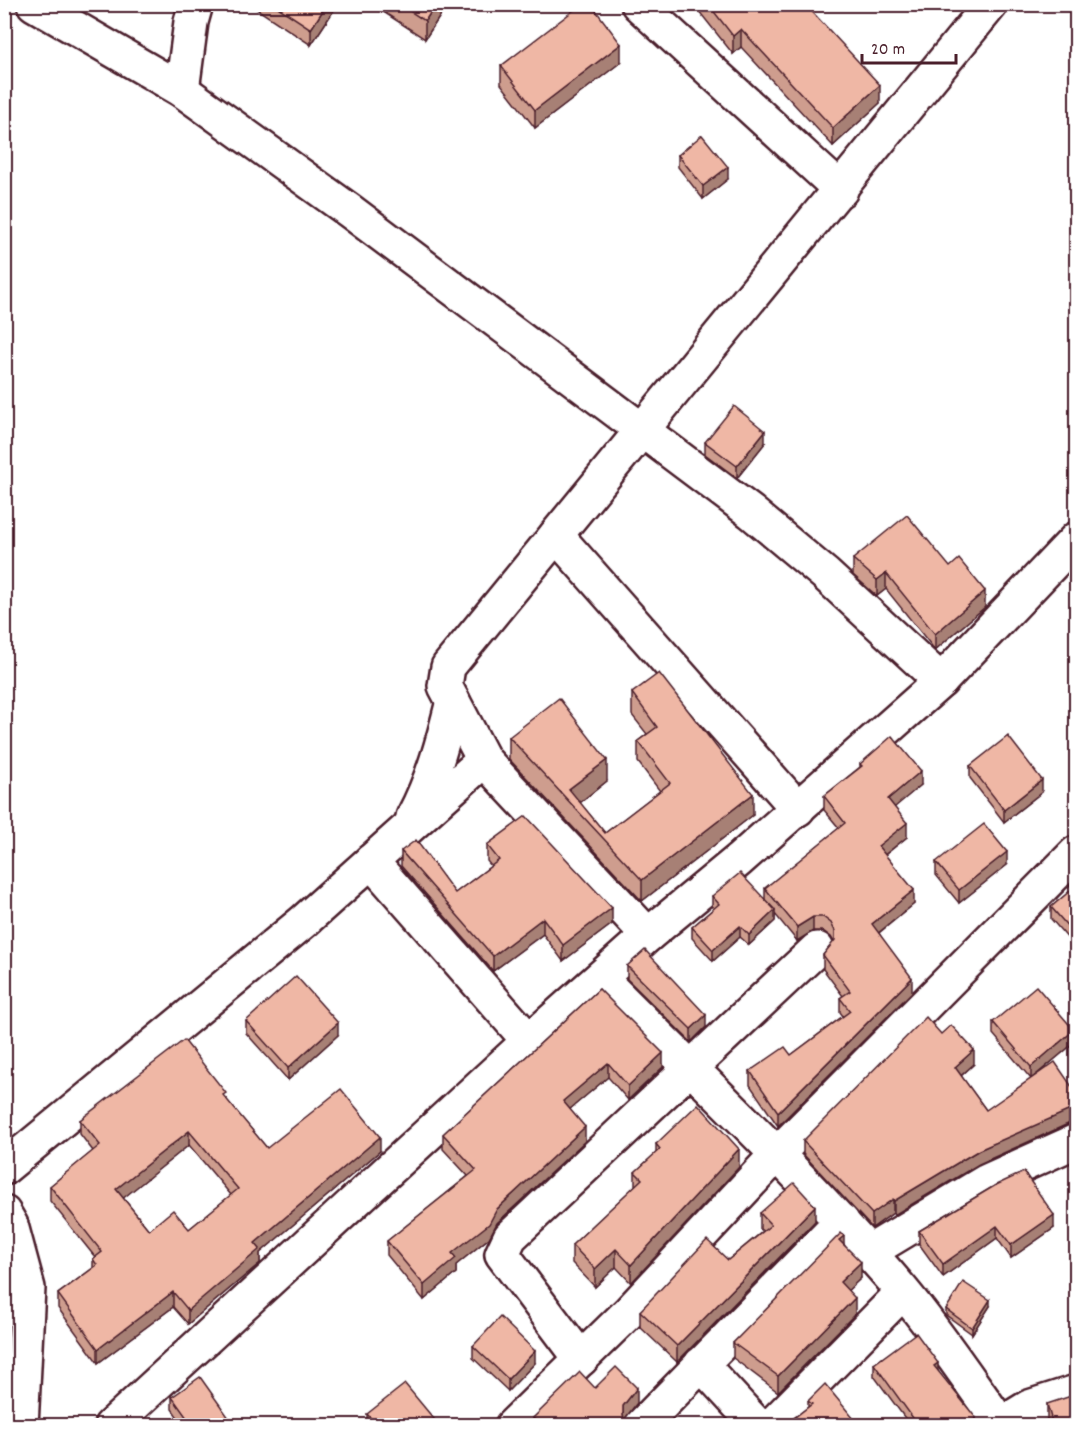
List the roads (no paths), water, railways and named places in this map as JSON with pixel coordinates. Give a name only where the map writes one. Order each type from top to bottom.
[{"type":"street","points":[[34,4],[182,90],[350,211],[751,512],[809,560],[941,681]]},
{"type":"street","points":[[182,90],[191,22],[196,4]]},
{"type":"street","points":[[638,4],[841,190]]},
{"type":"street","points":[[648,935],[484,760],[445,686],[448,667],[841,190],[991,4]]},
{"type":"street","points":[[556,535],[798,809]]},
{"type":"street","points":[[111,1425],[529,1041],[648,935],[798,809],[941,681],[1072,553]]},
{"type":"street","points":[[405,832],[425,795],[442,747],[453,701]]},
{"type":"street","points":[[4,1168],[303,922],[484,760]]},
{"type":"street","points":[[512,1425],[630,1311],[777,1154],[1077,853]]},
{"type":"street","points":[[371,861],[529,1041]]},
{"type":"street","points":[[581,1359],[502,1254],[510,1237],[816,949]]},
{"type":"street","points":[[600,979],[842,1221],[903,1292],[954,1357],[1000,1425],[1029,1407],[1077,1392]]},
{"type":"street","points":[[868,1252],[987,1181],[1077,1141]]},
{"type":"street","points":[[4,1213],[11,1225],[28,1288],[21,1425]]},
{"type":"street","points":[[641,1425],[842,1221]]},
{"type":"street","points":[[771,1425],[903,1292]]},
{"type":"street","points":[[701,1364],[758,1425]]}]
